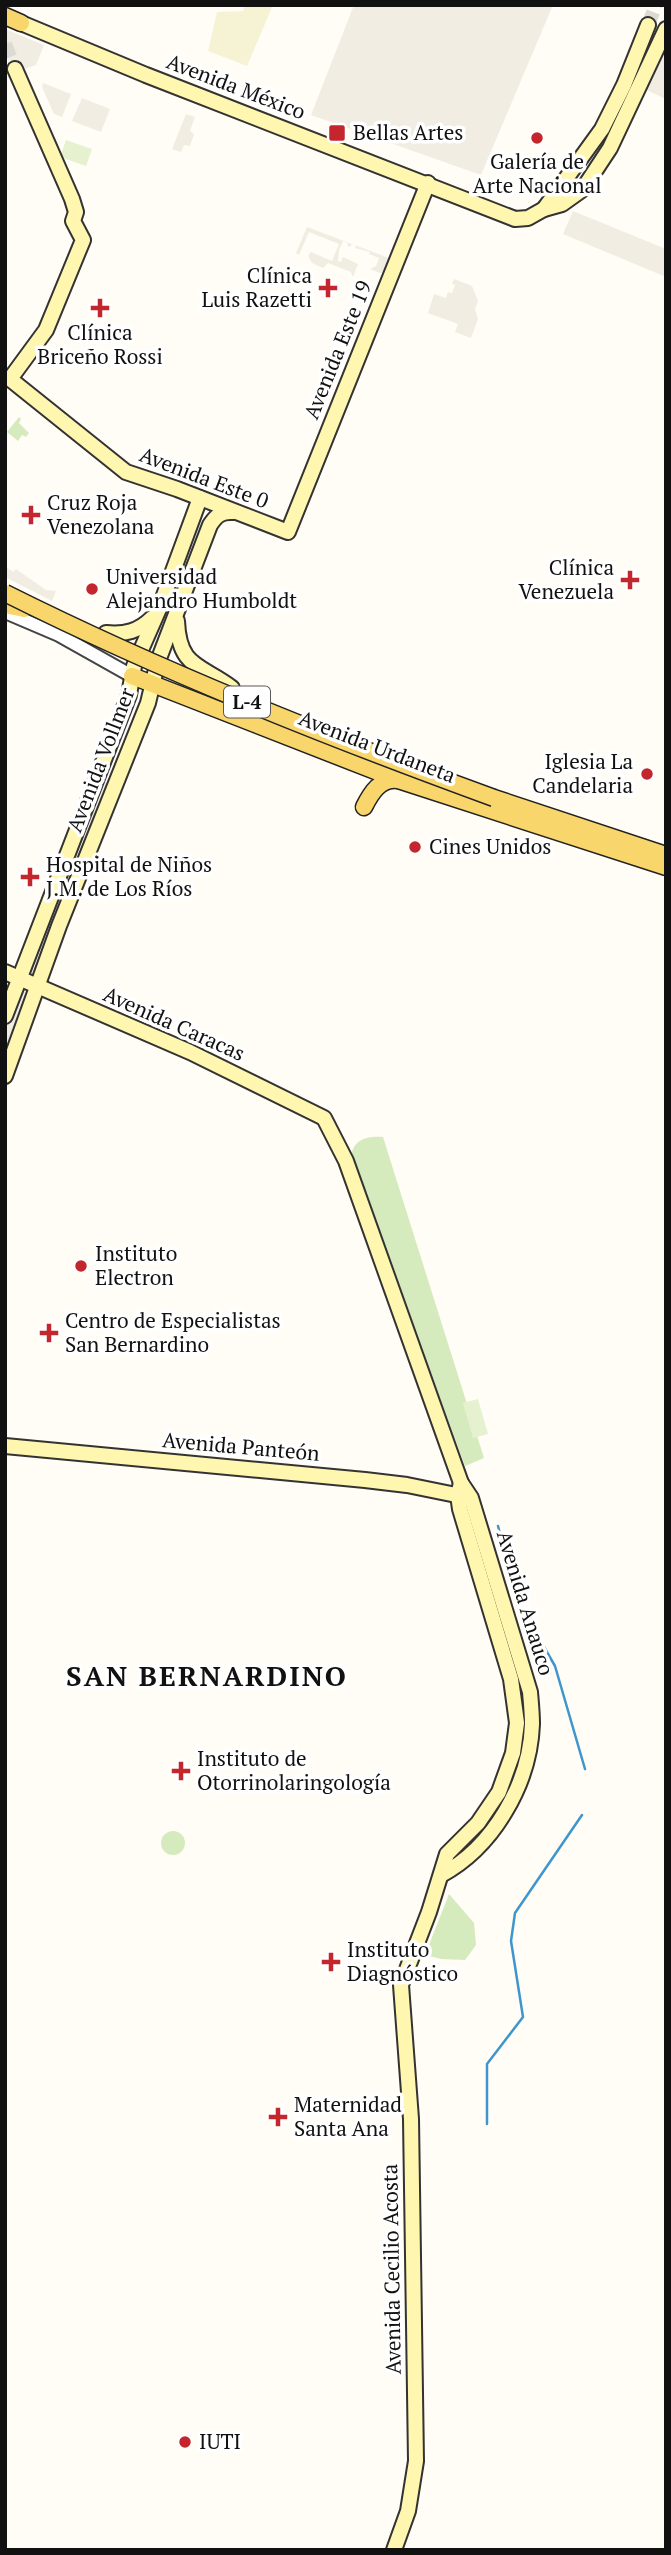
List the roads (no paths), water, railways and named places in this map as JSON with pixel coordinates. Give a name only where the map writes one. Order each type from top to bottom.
[{"type":"main road","points":[[5,16],[21,23]]},
{"type":"main road","name":"Avenida México","points":[[21,23],[146,75],[515,219],[528,218],[544,209]]},
{"type":"main road","points":[[544,209],[602,129],[624,85],[648,25]]},
{"type":"main road","points":[[544,209],[562,204],[583,189],[610,148],[666,29]]},
{"type":"main road","name":"Avenida Este 0","points":[[15,69],[72,199],[76,212],[73,221],[83,240],[47,330],[9,379],[126,472],[288,532]]},
{"type":"main road","name":"Avenida Este 19","points":[[288,532],[428,183]]},
{"type":"main road","name":"Avenida Vollmer","points":[[5,1016],[12,975],[129,695],[131,676],[200,498]]},
{"type":"main road","name":"Avenida Vollmer","points":[[5,1076],[37,986],[148,703],[159,658],[210,525],[216,517],[225,512],[233,512]]},
{"type":"main road","name":"L-4","points":[[5,593],[150,663],[487,803]]},
{"type":"main road","name":"L-4","points":[[5,603],[207,696],[380,766],[487,803],[666,855]]},
{"type":"main road","points":[[106,633],[133,631],[148,622],[159,608]]},
{"type":"main road","points":[[176,616],[179,644],[188,659],[232,688]]},
{"type":"main road","name":"L-4","points":[[173,693],[165,686],[164,678],[166,673],[175,668],[232,688]]},
{"type":"main road","name":"Avenida Urdaneta","points":[[131,676],[401,781],[460,801],[487,803]]},
{"type":"main road","points":[[401,781],[389,772],[389,763],[394,759],[409,762]]},
{"type":"main road","points":[[363,807],[380,785],[391,779],[401,781]]},
{"type":"main road","name":"L-4","points":[[546,821],[666,867]]},
{"type":"main road","name":"Avenida Caracas","points":[[12,975],[190,1052],[324,1118]]},
{"type":"main road","name":"Avenida Anauco","points":[[324,1118],[346,1161],[463,1492],[460,1509],[510,1679],[517,1723],[513,1753],[499,1792],[478,1823],[447,1854],[401,1986]]},
{"type":"main road","name":"Avenida Panteón","points":[[5,1446],[365,1480],[463,1492]]},
{"type":"main road","name":"Avenida Cecilio Acosta","points":[[394,2550],[408,2511],[416,2460],[411,2119],[401,1986]]},
{"type":"street","name":"Avenida Urdaneta","points":[[5,612],[59,635],[131,676]]},
{"type":"waterway","points":[[498,1526],[518,1602],[555,1666],[585,1769]]},
{"type":"waterway","points":[[487,2124],[487,2064],[523,2017],[511,1941],[515,1913],[582,1815]]},
{"type":"tunnel","points":[[648,25],[656,5]]},
{"type":"tunnel","points":[[5,44],[15,69]]},
{"type":"place","name":"Bellas Artes","points":[[337,133]]},
{"type":"place","name":"Galería de Arte Nacional","points":[[537,138]]},
{"type":"place","name":"Clínica Luis Razetti","points":[[328,288]]},
{"type":"place","name":"Clínica Briceño Rossi","points":[[100,308]]},
{"type":"place","name":"Cruz Roja Venezolana","points":[[31,515]]},
{"type":"place","name":"Clínica Venezuela","points":[[630,580]]},
{"type":"place","name":"Universidad Alejandro Humboldt","points":[[92,589]]},
{"type":"place","name":"Iglesia La Candelaria","points":[[647,774]]},
{"type":"place","name":"Cines Unidos","points":[[415,847]]},
{"type":"place","name":"Hospital de Niños J.M. de Los Ríos","points":[[30,877]]},
{"type":"place","name":"Instituto Electron","points":[[81,1266]]},
{"type":"place","name":"Centro de Especialistas San Bernardino","points":[[49,1333]]},
{"type":"place","name":"Instituto de Otorrinolaringología","points":[[181,1771]]},
{"type":"place","name":"Instituto Diagnóstico","points":[[331,1962]]},
{"type":"place","name":"Maternidad Santa Ana","points":[[278,2117]]},
{"type":"place","name":"IUTI","points":[[185,2442]]},
{"type":"district","name":"SAN BERNARDINO","points":[[207,1676]]}]
